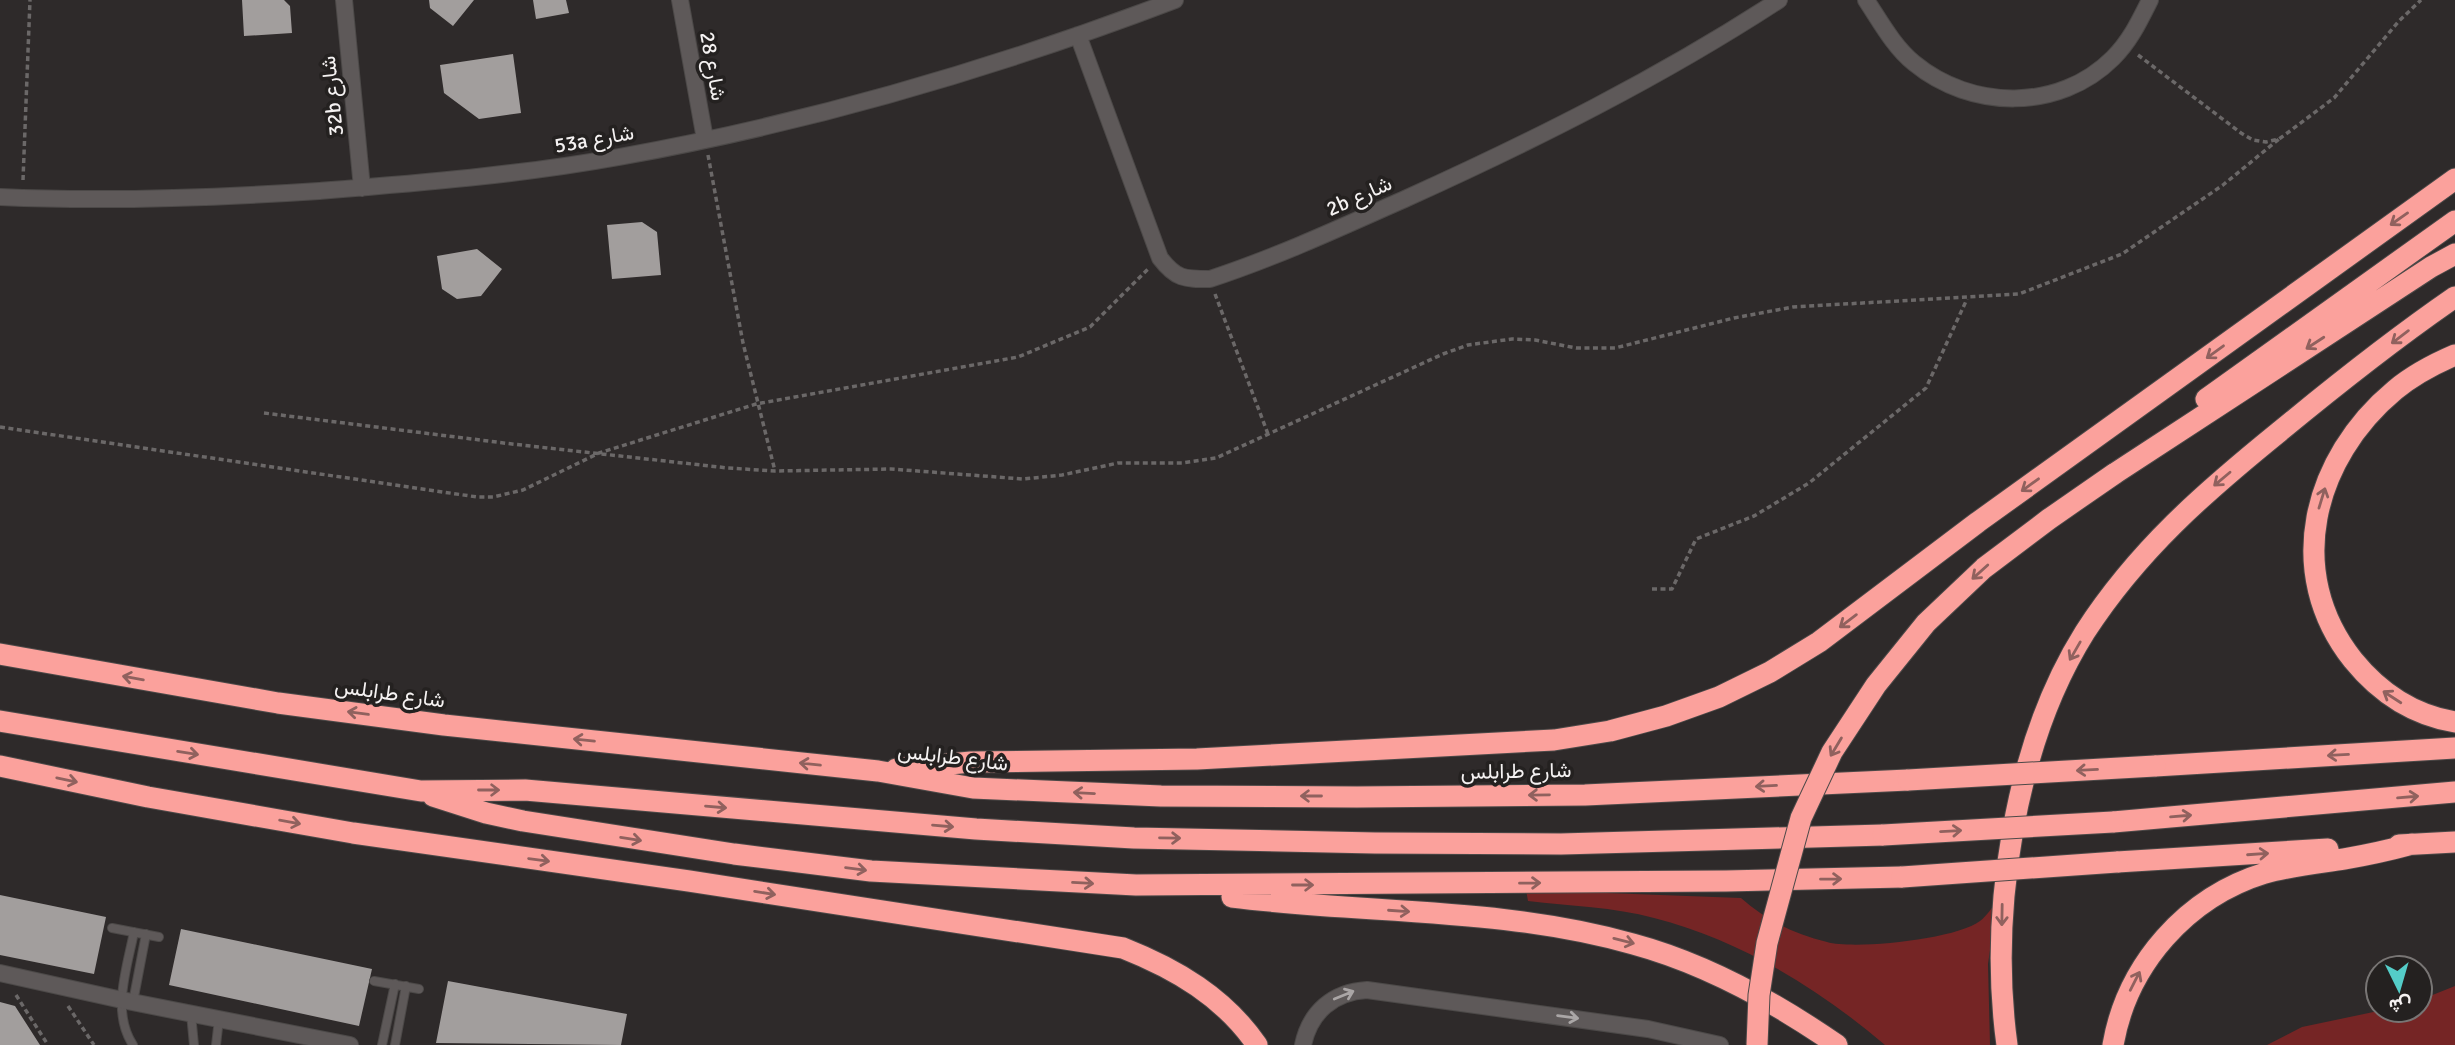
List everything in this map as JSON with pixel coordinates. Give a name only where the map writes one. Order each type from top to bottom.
[{"type":"highway","points":[[878,771],[971,762],[1197,759],[1554,740],[1610,731],[1709,701],[1770,672],[1819,642],[1978,522],[2455,179]]},
{"type":"highway","points":[[2134,462],[2231,380],[2455,221]]},
{"type":"highway","points":[[1757,1045],[1759,995],[1767,943],[1801,818],[1832,752],[1876,685],[1926,623],[1984,568],[2049,519],[2431,267],[2455,254]]},
{"type":"highway","points":[[2007,1045],[2003,991],[2003,902],[2013,837],[2043,718],[2084,634],[2143,555],[2195,501],[2324,394],[2455,297]]},
{"type":"highway","points":[[2455,355],[2434,364],[2404,383],[2378,406],[2363,424],[2338,460],[2328,480],[2315,521],[2313,542],[2320,600],[2334,635],[2351,658],[2366,676],[2402,704],[2455,722]]},
{"type":"highway","name":"شارع طرابلس","points":[[0,654],[278,703],[444,725],[878,771],[973,788],[1161,796],[1585,794],[1908,780],[2455,748]]},
{"type":"highway","points":[[0,722],[421,791],[486,813],[523,821],[734,855],[871,871],[1136,886],[1238,898],[1511,920],[1594,934],[1636,944],[1720,976],[1800,1019],[1837,1045]]},
{"type":"highway","points":[[0,766],[148,797],[353,834],[703,883],[1113,946],[1152,959],[1182,975],[1234,1017],[1256,1045]]},
{"type":"highway","points":[[421,791],[525,790],[976,829],[1134,838],[1561,844],[1883,835],[2113,822],[2455,792]]},
{"type":"highway","points":[[1136,886],[1698,882],[1902,877],[2455,842]]},
{"type":"highway","points":[[2113,1045],[2126,998],[2141,970],[2160,943],[2182,920],[2208,900],[2236,884],[2266,873],[2412,844]]},
{"type":"street","name":"32b شارع","points":[[344,0],[362,188]]},
{"type":"street","name":"شارع 28","points":[[680,0],[705,139]]},
{"type":"street","name":"53a شارع","points":[[0,197],[221,197],[362,188],[534,170],[619,157],[705,139],[893,92],[1078,36],[1175,0]]},
{"type":"street","name":"2b شارع","points":[[1160,258],[1170,272],[1187,279],[1210,279],[1351,223],[1477,167],[1600,105],[1720,38],[1779,0]]},
{"type":"street","points":[[1866,0],[1889,35],[1913,62],[1942,83],[1976,96],[2012,100],[2048,95],[2082,81],[2111,60],[2134,32],[2150,0]]},
{"type":"street","points":[[1078,36],[1160,258]]},
{"type":"street","points":[[1,973],[351,1045]]},
{"type":"street","points":[[1303,1045],[1312,1020],[1330,1001],[1341,994],[1367,989],[1648,1029],[1720,1045]]},
{"type":"lane","points":[[112,928],[159,937]]},
{"type":"lane","points":[[133,1045],[123,1023],[134,932]]},
{"type":"lane","points":[[127,1001],[146,934]]},
{"type":"lane","points":[[374,981],[419,989]]},
{"type":"lane","points":[[382,1045],[395,984]]},
{"type":"lane","points":[[395,1045],[406,986]]},
{"type":"lane","points":[[191,1014],[194,1045]]},
{"type":"lane","points":[[216,1045],[219,1019]]},
{"type":"path","points":[[22,198],[30,0]]},
{"type":"path","points":[[264,413],[357,426],[775,471],[891,470],[1001,478],[1043,478],[1118,463],[1199,461],[1216,458],[1443,354],[1490,340],[1535,340],[1576,348],[1615,348],[1734,318],[1793,307],[2019,294],[2122,254],[2223,185],[2334,98],[2399,21],[2421,0]]},
{"type":"path","points":[[2125,45],[2241,133],[2253,140],[2266,142],[2279,139]]},
{"type":"path","points":[[705,139],[731,286],[756,404],[775,471]]},
{"type":"path","points":[[0,427],[477,497],[493,497],[523,490],[599,453],[756,404],[1018,357],[1090,327],[1160,258]]},
{"type":"path","points":[[1210,279],[1268,434]]},
{"type":"path","points":[[1652,589],[1671,589],[1696,539],[1754,516],[1809,482],[1926,388],[1967,299]]},
{"type":"path","points":[[1,973],[48,1045]]},
{"type":"path","points":[[54,985],[94,1045]]},
{"type":"shaded area","points":[[1526,890],[1741,898],[1770,919],[1803,935],[1827,942],[1859,945],[1929,938],[1950,933],[1980,921],[1997,901],[1988,964],[1990,1045],[1885,1045],[1833,1004],[1777,968],[1717,939],[1639,914],[1528,901]]},
{"type":"shaded area","points":[[2455,986],[2455,1045],[2267,1045],[2302,1027],[2364,1014],[2364,1024],[2434,1024],[2434,994]]},
{"type":"building","points":[[242,0],[284,0],[290,6],[292,33],[244,36]]},
{"type":"building","points":[[429,0],[474,0],[453,26],[430,8]]},
{"type":"building","points":[[533,0],[566,0],[569,13],[536,19]]},
{"type":"building","points":[[513,54],[521,113],[479,119],[444,93],[440,65]]},
{"type":"building","points":[[642,222],[657,232],[661,275],[612,279],[607,225]]},
{"type":"building","points":[[477,249],[502,269],[481,296],[457,299],[442,289],[437,256]]},
{"type":"building","points":[[0,895],[106,917],[94,974],[0,955]]},
{"type":"building","points":[[181,929],[372,969],[359,1026],[169,985]]},
{"type":"building","points":[[448,981],[627,1014],[621,1045],[436,1043]]},
{"type":"building","points":[[0,1002],[15,1006],[40,1045],[0,1045]]}]
